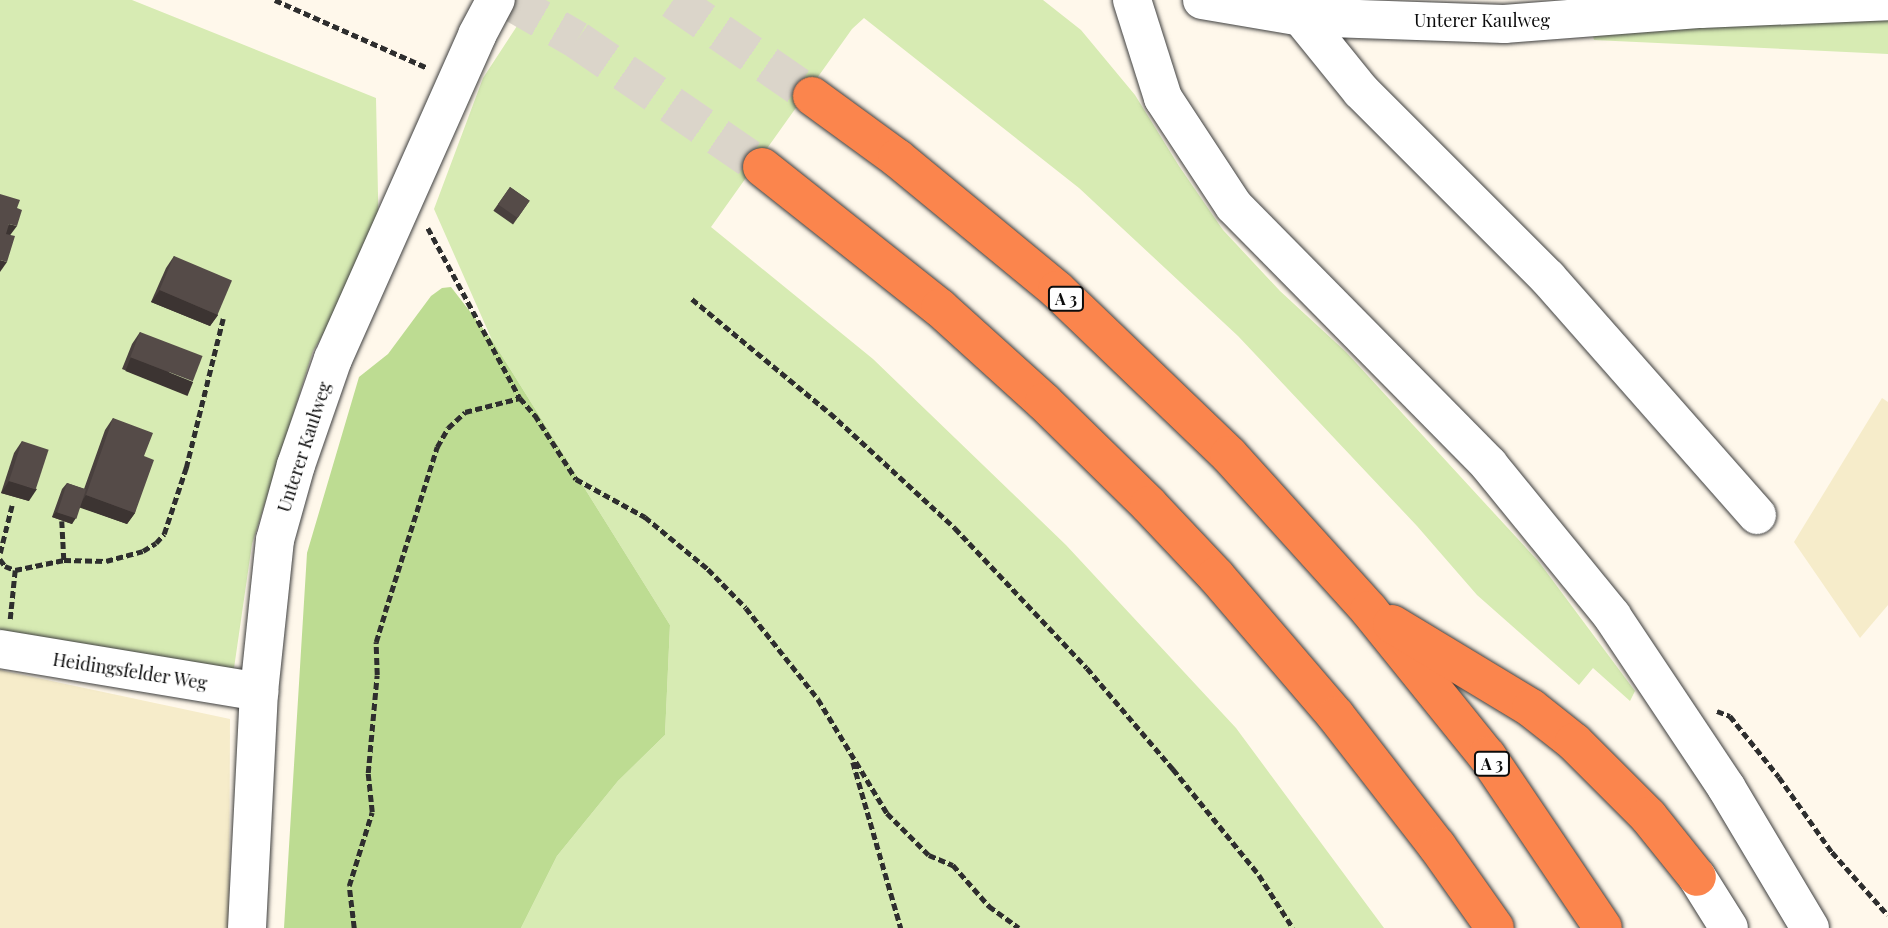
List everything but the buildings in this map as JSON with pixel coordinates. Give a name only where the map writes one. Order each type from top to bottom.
[{"type":"highway","name":"A 3","points":[[812,96],[897,158],[1057,290],[1229,455],[1369,610],[1487,756],[1603,928]]},
{"type":"highway","points":[[762,167],[940,308],[1044,402],[1149,505],[1216,576],[1336,716],[1437,846],[1495,928]]},
{"type":"highway","points":[[1369,610],[1531,708],[1574,742],[1648,816],[1697,877]]},
{"type":"street","name":"Unterer Kaulweg","points":[[247,928],[260,692],[275,540],[296,465],[333,359],[457,80],[496,0]]},
{"type":"street","points":[[1132,0],[1163,98],[1234,206],[1489,465],[1612,615],[1726,787],[1810,928]]},
{"type":"street","name":"Unterer Kaulweg","points":[[1202,0],[1504,24],[1701,9],[1888,1]]},
{"type":"street","points":[[1298,8],[1361,90],[1548,278],[1757,515]]},
{"type":"street","name":"Heidingsfelder Weg","points":[[3,650],[260,692]]},
{"type":"street","points":[[1697,877],[1729,928]]},
{"type":"path","points":[[275,0],[457,80]]},
{"type":"path","points":[[408,188],[520,398],[535,415],[576,479],[645,517],[708,569],[747,608],[818,699],[887,813],[929,855],[953,865],[989,906],[1019,928]]},
{"type":"path","points":[[692,299],[830,413],[955,528],[1087,668],[1174,769],[1259,875],[1293,928]]},
{"type":"path","points":[[0,559],[5,566],[15,570],[64,560],[106,561],[143,551],[156,543],[163,534],[186,468],[223,319]]},
{"type":"path","points":[[354,928],[349,886],[372,812],[368,774],[376,699],[376,642],[384,612],[436,447],[448,428],[465,412],[520,398]]},
{"type":"path","points":[[0,553],[12,505]]},
{"type":"path","points":[[62,521],[64,560]]},
{"type":"path","points":[[3,650],[15,570]]},
{"type":"path","points":[[1670,702],[1696,702],[1730,716],[1779,777],[1832,852],[1888,915]]},
{"type":"path","points":[[850,755],[901,928]]},
{"type":"shaded area","points":[[1882,398],[1888,402],[1888,605],[1860,638],[1794,542]]},
{"type":"shaded area","points":[[0,670],[230,719],[229,928],[0,928]]},
{"type":"green space","points":[[0,0],[132,0],[376,98],[379,243],[313,351],[252,544],[232,682],[0,635]]},
{"type":"green space","points":[[534,0],[1043,0],[1081,30],[1135,95],[1223,230],[1280,291],[1346,352],[1539,562],[1635,691],[1630,701],[1593,668],[1579,685],[1477,595],[1417,526],[1238,336],[1079,188],[864,18],[852,29],[711,227],[873,359],[1066,545],[1236,728],[1384,928],[521,928],[557,856],[618,781],[665,735],[670,625],[492,340],[434,209],[483,78]]},
{"type":"green space","points":[[1583,0],[1888,0],[1888,54],[1594,40]]},
{"type":"green space","points":[[451,287],[492,340],[670,625],[665,735],[618,781],[557,856],[521,928],[284,928],[307,553],[359,377],[388,354],[431,296],[442,288]]},
{"type":"tunnel","points":[[508,0],[577,40],[762,167]]},
{"type":"tunnel","points":[[673,0],[812,96]]}]
